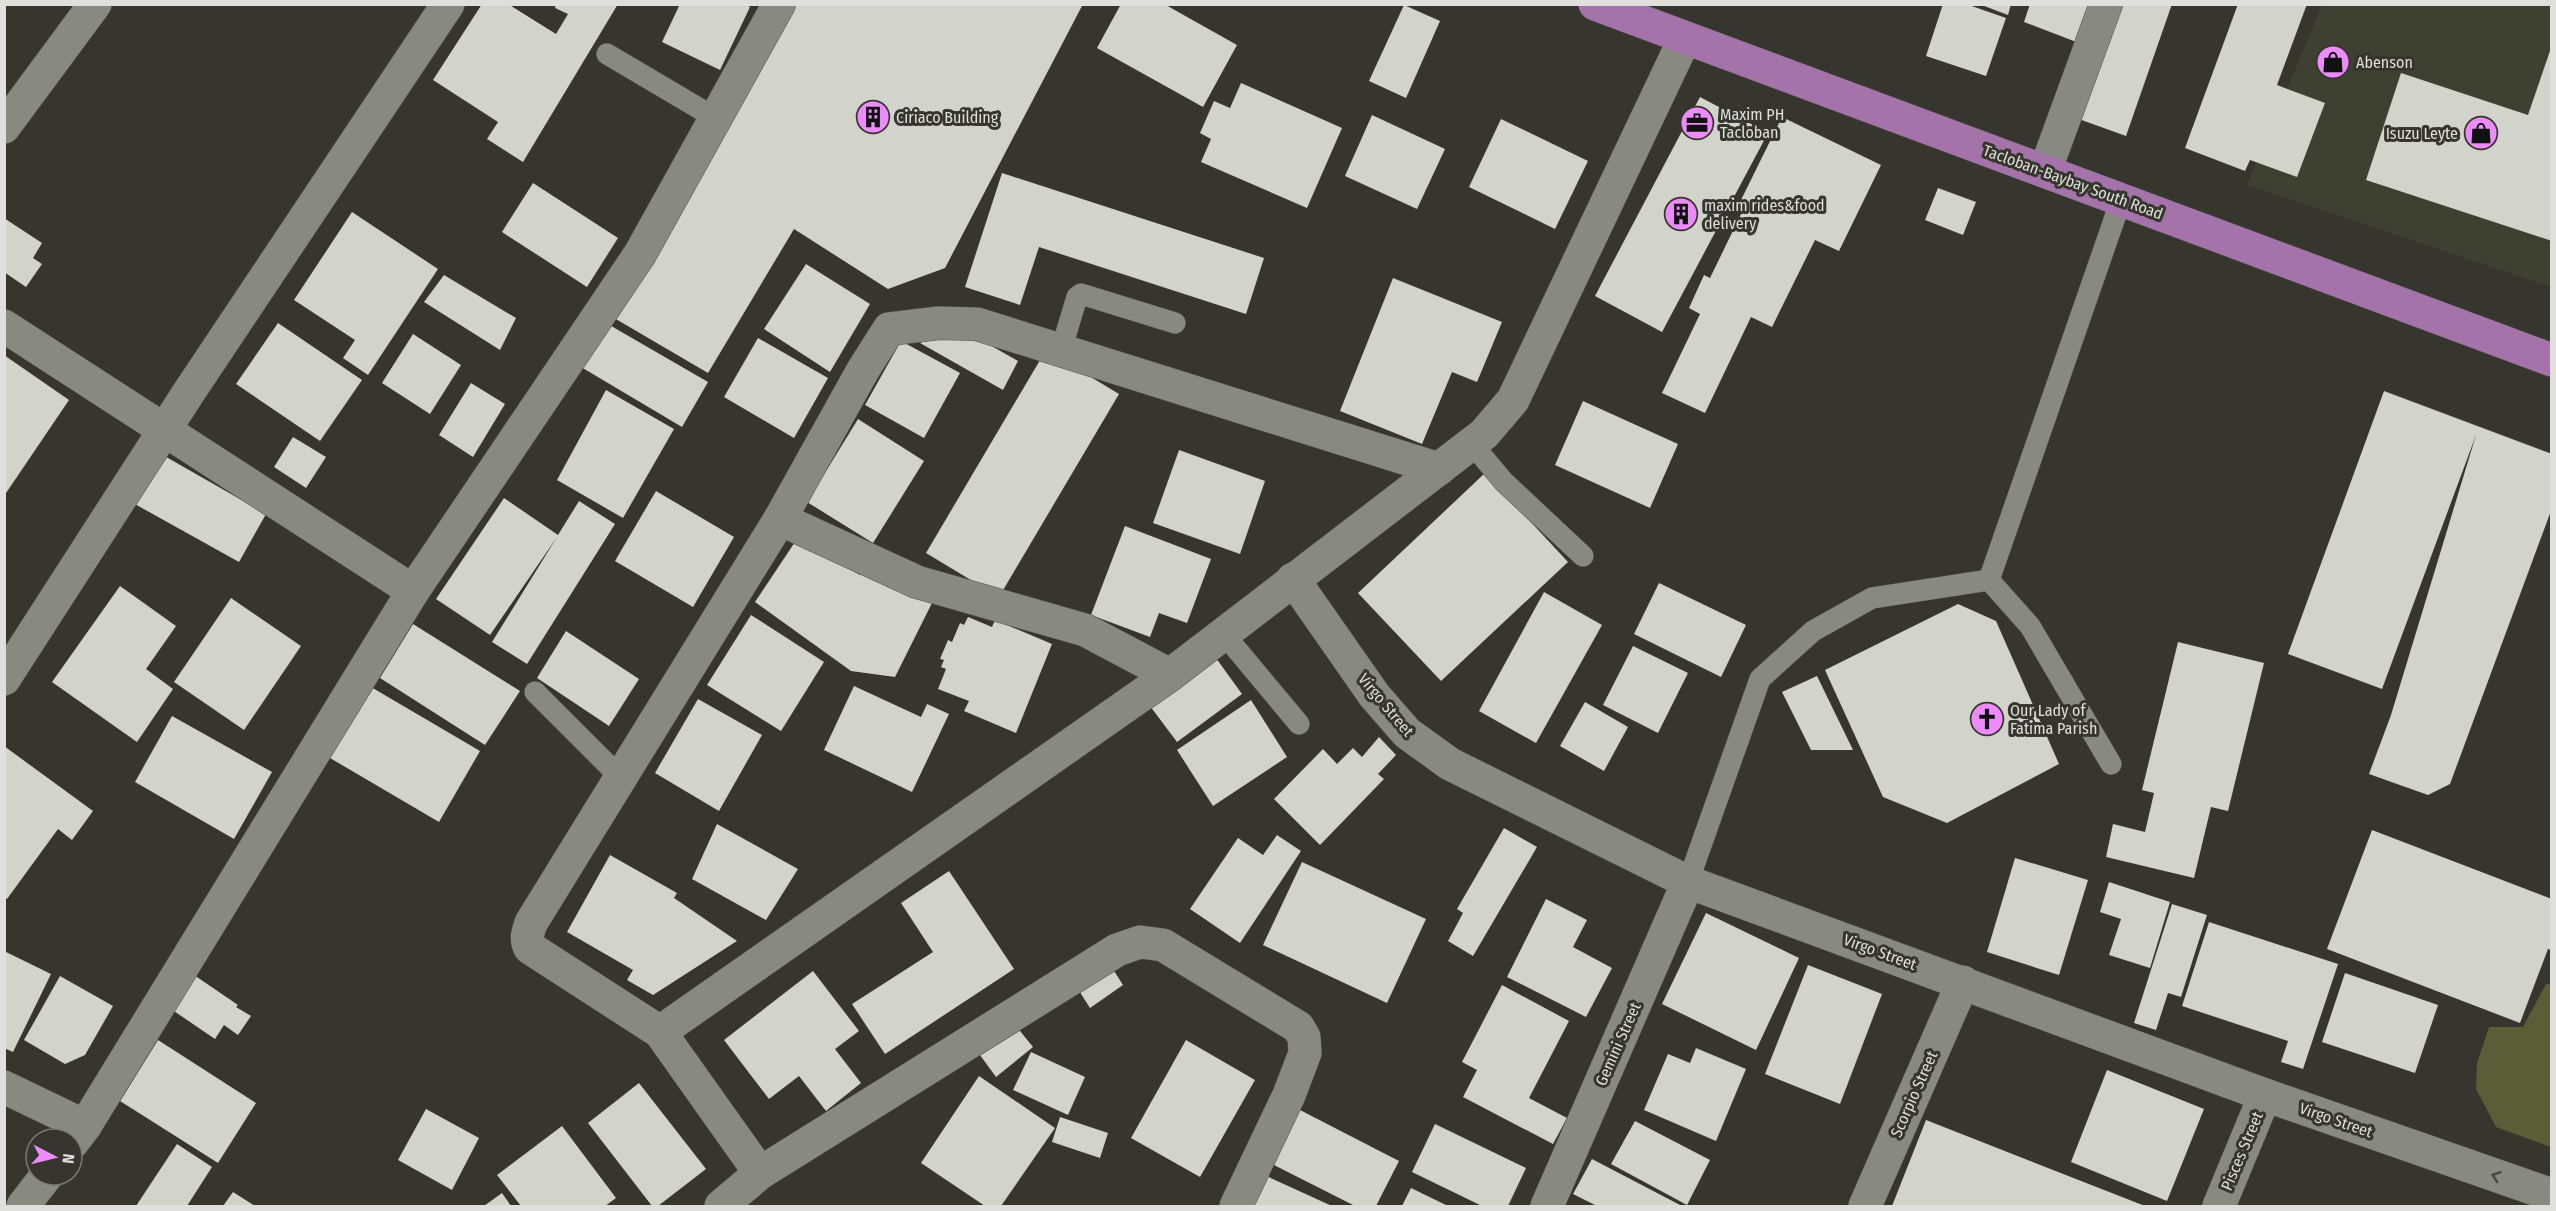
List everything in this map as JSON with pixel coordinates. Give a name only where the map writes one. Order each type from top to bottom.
[{"type":"main road","name":"Tacloban-Baybay South Road","points":[[1595,4],[2552,360]]},
{"type":"street","points":[[4,127],[95,4]]},
{"type":"street","points":[[4,679],[166,429],[448,4]]},
{"type":"street","points":[[2046,171],[2106,4]]},
{"type":"street","points":[[83,1127],[413,591],[640,254],[717,119],[776,6]]},
{"type":"street","points":[[660,1032],[1170,675],[1484,434],[1513,400],[1685,38]]},
{"type":"street","points":[[760,1173],[660,1032],[530,948],[527,942],[531,923],[780,519],[863,370],[890,329],[939,323],[977,324],[1439,468]]},
{"type":"street","points":[[4,326],[413,591]]},
{"type":"street","points":[[780,519],[917,582],[1085,630],[1170,675]]},
{"type":"street","name":"Virgo Street","points":[[1293,579],[1374,695],[1407,733],[1450,764],[1688,882],[2265,1095],[2552,1196]]},
{"type":"street","name":"Gemini Street","points":[[1547,1206],[1688,882]]},
{"type":"street","points":[[721,1206],[760,1173],[1117,950],[1140,942],[1163,945],[1298,1027],[1304,1038],[1305,1053],[1289,1095],[1236,1206]]},
{"type":"street","name":"Scorpio Street","points":[[1865,1206],[1963,982]]},
{"type":"street","points":[[4,1087],[68,1127]]},
{"type":"street","name":"Pisces Street","points":[[2219,1206],[2265,1095]]},
{"type":"street","points":[[23,1206],[38,1187]]},
{"type":"lane","points":[[607,54],[717,119]]},
{"type":"lane","points":[[1989,580],[2121,200]]},
{"type":"lane","points":[[1061,350],[1077,297],[1081,294],[1175,323]]},
{"type":"lane","points":[[1472,444],[1504,482],[1583,556]]},
{"type":"lane","points":[[1989,580],[2030,626],[2111,764]]},
{"type":"lane","points":[[1688,882],[1760,679],[1813,631],[1872,598],[1989,580]]},
{"type":"lane","points":[[1224,633],[1299,724]]},
{"type":"lane","points":[[535,692],[621,778]]},
{"type":"shaded area","points":[[2322,5],[2551,5],[2551,287],[2247,185]]},
{"type":"green space","points":[[2546,984],[2551,984],[2551,1147],[2496,1127],[2476,1089],[2477,1063],[2489,1027],[2523,1027]]},
{"type":"building","points":[[482,4],[508,4],[556,34],[568,14],[555,8],[556,4],[618,4],[523,162],[487,139],[498,122],[433,80]]},
{"type":"building","points":[[680,4],[745,4],[750,7],[720,70],[662,42]]},
{"type":"building","name":"Ciriaco Building","points":[[787,4],[1083,4],[945,268],[888,289],[794,229],[708,373],[609,315]]},
{"type":"building","points":[[1121,4],[1164,4],[1237,45],[1203,107],[1097,48]]},
{"type":"building","points":[[1943,4],[1966,4],[2006,18],[1986,76],[1926,56]]},
{"type":"building","points":[[1979,4],[2011,4],[2008,15]]},
{"type":"building","points":[[2030,4],[2094,4],[2079,43],[2024,22]]},
{"type":"building","points":[[2118,4],[2172,4],[2126,136],[2076,118]]},
{"type":"building","points":[[2238,4],[2307,4],[2277,85],[2325,103],[2297,177],[2250,160],[2245,171],[2185,148]]},
{"type":"building","points":[[1404,5],[1440,21],[1406,98],[1369,81]]},
{"type":"building","points":[[2552,45],[2552,241],[2366,180],[2401,73],[2528,115]]},
{"type":"building","points":[[1241,83],[1342,128],[1307,208],[1201,162],[1211,139],[1200,133],[1214,101],[1230,108]]},
{"type":"building","name":"maxim rides&food delivery","points":[[1700,97],[1768,133],[1662,332],[1595,296]]},
{"type":"building","points":[[1372,115],[1445,149],[1417,209],[1345,176]]},
{"type":"building","points":[[1782,117],[1881,165],[1839,251],[1815,240],[1772,327],[1751,317],[1705,413],[1662,393],[1700,314],[1689,308],[1704,275],[1710,278],[1745,206],[1741,200]]},
{"type":"building","points":[[1501,119],[1588,161],[1555,229],[1469,187]]},
{"type":"building","points":[[1002,173],[1264,258],[1246,314],[1039,247],[1020,305],[965,287]]},
{"type":"building","points":[[533,183],[618,238],[587,287],[502,232]]},
{"type":"building","points":[[1938,188],[1976,202],[1963,235],[1925,220]]},
{"type":"building","points":[[352,212],[438,269],[368,375],[343,358],[355,340],[294,300]]},
{"type":"building","points":[[4,218],[42,243],[33,258],[42,264],[26,287],[4,272]]},
{"type":"building","points":[[806,264],[870,304],[830,372],[764,329]]},
{"type":"building","points":[[444,275],[516,318],[500,350],[424,302]]},
{"type":"building","points":[[1393,278],[1502,322],[1477,382],[1452,372],[1422,444],[1340,411]]},
{"type":"building","points":[[278,323],[362,380],[320,441],[236,384]]},
{"type":"building","points":[[606,323],[708,382],[682,427],[581,367]]},
{"type":"building","points":[[960,328],[1018,361],[1003,390],[920,343]]},
{"type":"building","points":[[413,334],[461,365],[430,414],[382,383]]},
{"type":"building","points":[[758,338],[828,378],[794,438],[724,397]]},
{"type":"building","points":[[901,341],[960,373],[924,438],[865,405]]},
{"type":"building","points":[[1046,350],[1119,394],[999,597],[926,553]]},
{"type":"building","points":[[4,355],[69,400],[4,496]]},
{"type":"building","points":[[471,383],[505,404],[473,457],[439,435]]},
{"type":"building","points":[[606,390],[674,429],[623,518],[557,480]]},
{"type":"building","points":[[2384,391],[2552,454],[2552,508],[2450,784],[2428,795],[2369,774],[2391,715],[2476,435],[2382,689],[2288,654]]},
{"type":"building","points":[[1583,401],[1678,444],[1650,508],[1555,465]]},
{"type":"building","points":[[858,419],[924,461],[873,543],[807,502]]},
{"type":"building","points":[[293,437],[326,457],[306,488],[274,467]]},
{"type":"building","points":[[1179,450],[1265,481],[1240,554],[1153,523]]},
{"type":"building","points":[[161,454],[266,514],[239,562],[133,503]]},
{"type":"building","points":[[1485,473],[1568,562],[1441,681],[1358,593]]},
{"type":"building","points":[[656,491],[734,537],[693,607],[615,561]]},
{"type":"building","points":[[504,498],[558,535],[579,501],[615,524],[527,664],[492,642],[557,537],[490,635],[436,599]]},
{"type":"building","points":[[1125,526],[1211,559],[1187,623],[1159,613],[1150,637],[1091,615]]},
{"type":"building","points":[[797,539],[860,575],[867,563],[933,601],[895,677],[851,671],[755,602]]},
{"type":"building","points":[[1659,583],[1746,625],[1721,677],[1634,634]]},
{"type":"building","points":[[120,586],[176,626],[146,669],[173,689],[137,742],[52,682]]},
{"type":"building","points":[[1544,592],[1602,625],[1536,743],[1479,711]]},
{"type":"building","points":[[231,598],[301,646],[244,730],[174,682]]},
{"type":"building","points":[[1958,604],[1996,621],[2059,764],[1947,823],[1883,797],[1825,670]]},
{"type":"building","points":[[751,615],[824,662],[781,731],[707,685]]},
{"type":"building","points":[[968,617],[992,627],[995,620],[1052,644],[1016,733],[964,711],[969,701],[938,689],[946,669],[941,667],[944,660],[940,659],[948,640],[952,642],[960,623],[964,625]]},
{"type":"building","points":[[413,624],[520,691],[485,745],[380,678]]},
{"type":"building","points":[[566,631],[639,679],[609,726],[537,678]]},
{"type":"building","points":[[2178,642],[2264,663],[2228,811],[2211,807],[2194,878],[2106,857],[2113,824],[2145,832],[2154,793],[2142,790]]},
{"type":"building","points":[[1633,646],[1688,673],[1658,733],[1603,705]]},
{"type":"building","points":[[1216,658],[1242,694],[1177,742],[1150,706]]},
{"type":"building","points":[[1817,676],[1853,750],[1811,750],[1782,692]]},
{"type":"building","points":[[854,686],[921,717],[927,704],[949,714],[912,792],[824,750]]},
{"type":"building","points":[[371,687],[480,751],[439,822],[330,758]]},
{"type":"building","points":[[698,699],[762,735],[719,811],[655,773]]},
{"type":"building","points":[[1251,700],[1287,757],[1213,806],[1177,750]]},
{"type":"building","points":[[1585,702],[1628,727],[1604,771],[1560,746]]},
{"type":"building","points":[[172,716],[272,772],[234,839],[135,782]]},
{"type":"building","points":[[1379,737],[1396,755],[1378,774],[1384,779],[1320,845],[1274,799],[1323,749],[1337,764],[1353,748],[1362,757]]},
{"type":"building","points":[[4,746],[93,811],[72,840],[58,829],[7,899],[4,897]]},
{"type":"building","points":[[717,824],[798,869],[766,920],[692,879]]},
{"type":"building","points":[[1504,828],[1537,847],[1473,956],[1448,941],[1463,913],[1457,909]]},
{"type":"building","points":[[2372,830],[2552,899],[2552,950],[2548,949],[2520,1023],[2327,949]]},
{"type":"building","points":[[1277,835],[1301,851],[1240,943],[1190,909],[1238,838],[1263,855]]},
{"type":"building","points":[[610,855],[677,893],[674,898],[737,941],[653,995],[627,980],[633,970],[567,932]]},
{"type":"building","points":[[2015,858],[2088,880],[2059,975],[1987,952]]},
{"type":"building","points":[[1302,862],[1426,919],[1387,1003],[1263,945]]},
{"type":"building","points":[[949,871],[1014,969],[885,1054],[852,1004],[933,952],[901,903]]},
{"type":"building","points":[[2109,882],[2170,902],[2150,968],[2109,955],[2121,919],[2100,912]]},
{"type":"building","points":[[1546,899],[1587,920],[1573,947],[1612,968],[1586,1017],[1507,977]]},
{"type":"building","points":[[2172,904],[2207,915],[2181,997],[2168,993],[2156,1030],[2134,1023]]},
{"type":"building","points":[[1706,913],[1799,958],[1756,1050],[1662,1004]]},
{"type":"building","points":[[2209,922],[2338,964],[2303,1069],[2281,1062],[2288,1041],[2182,1006]]},
{"type":"building","points":[[4,951],[51,974],[13,1052],[4,1048]]},
{"type":"building","points":[[1109,963],[1123,985],[1090,1008],[1076,986]]},
{"type":"building","points":[[1808,965],[1882,994],[1840,1104],[1765,1074]]},
{"type":"building","points":[[813,971],[859,1031],[835,1049],[861,1083],[826,1111],[799,1076],[769,1099],[724,1040]]},
{"type":"building","points":[[2345,973],[2438,1005],[2415,1073],[2322,1042]]},
{"type":"building","points":[[194,975],[251,1016],[238,1035],[224,1025],[215,1039],[171,1009]]},
{"type":"building","points":[[60,976],[113,1006],[85,1055],[65,1064],[24,1040]]},
{"type":"building","points":[[1502,985],[1569,1021],[1529,1098],[1567,1118],[1553,1144],[1463,1097],[1477,1070],[1462,1062]]},
{"type":"building","points":[[1016,1026],[1033,1047],[996,1077],[980,1055]]},
{"type":"building","points":[[158,1040],[256,1103],[218,1163],[120,1101]]},
{"type":"building","points":[[1186,1040],[1255,1080],[1200,1177],[1131,1138]]},
{"type":"building","points":[[1696,1048],[1746,1069],[1716,1141],[1644,1110],[1668,1054],[1690,1063]]},
{"type":"building","points":[[1031,1052],[1085,1077],[1068,1115],[1013,1090]]},
{"type":"building","points":[[2107,1070],[2204,1109],[2167,1201],[2071,1162]]},
{"type":"building","points":[[979,1076],[1055,1128],[1001,1206],[985,1206],[921,1163]]},
{"type":"building","points":[[639,1083],[706,1169],[658,1206],[652,1206],[588,1123]]},
{"type":"building","points":[[426,1109],[479,1138],[452,1190],[398,1160]]},
{"type":"building","points":[[1300,1110],[1399,1161],[1376,1206],[1355,1206],[1272,1164]]},
{"type":"building","points":[[1060,1117],[1108,1133],[1100,1158],[1052,1142]]},
{"type":"building","points":[[1926,1120],[2145,1206],[1892,1206]]},
{"type":"building","points":[[1635,1121],[1710,1160],[1687,1205],[1611,1164]]},
{"type":"building","points":[[1435,1124],[1526,1168],[1508,1206],[1482,1206],[1412,1172]]},
{"type":"building","points":[[562,1126],[616,1198],[605,1206],[521,1206],[497,1175]]},
{"type":"building","points":[[177,1144],[212,1167],[187,1206],[136,1206]]},
{"type":"building","points":[[1592,1159],[1682,1206],[1597,1206],[1573,1194]]},
{"type":"building","points":[[1262,1174],[1332,1206],[1251,1206]]},
{"type":"building","points":[[1411,1188],[1448,1206],[1402,1206]]},
{"type":"building","points":[[233,1192],[255,1206],[223,1206]]},
{"type":"building","points":[[502,1193],[511,1206],[484,1206]]},
{"type":"place","name":"Abenson","points":[[2333,62]]},
{"type":"place","name":"Ciriaco Building","points":[[873,117]]},
{"type":"place","name":"Maxim PH Tacloban","points":[[1697,123]]},
{"type":"place","name":"Isuzu Leyte","points":[[2481,133]]},
{"type":"place","name":"maxim rides&food delivery","points":[[1681,214]]},
{"type":"place","name":"Our Lady of Fatima Parish","points":[[1987,719]]}]
